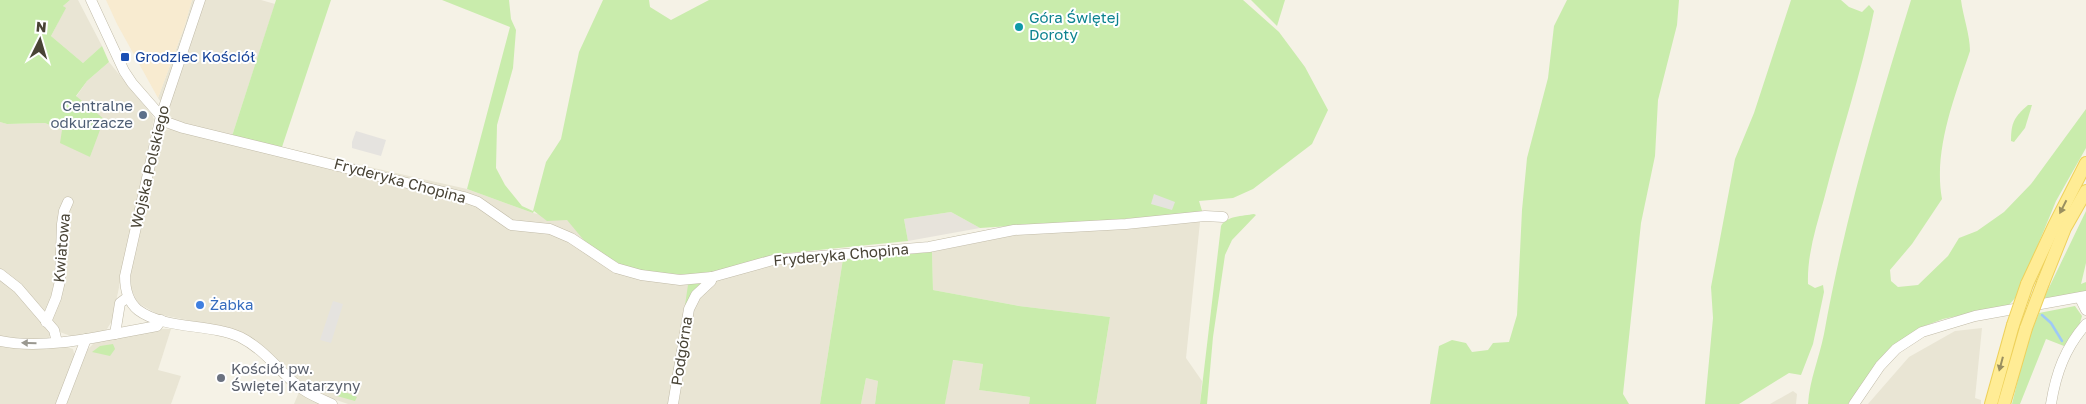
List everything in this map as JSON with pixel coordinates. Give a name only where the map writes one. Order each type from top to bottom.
[{"type":"main road","points":[[2004,404],[2027,284],[2086,163]]},
{"type":"main road","points":[[1991,404],[2020,326],[2043,284],[2066,228],[2086,191]]},
{"type":"street","name":"Fryderyka Chopina","points":[[90,0],[124,71],[166,122],[183,128],[464,197],[478,202],[511,225],[550,229],[571,238],[616,268],[641,275],[680,280],[712,277],[773,260],[930,246],[1014,230],[1126,224],[1205,216],[1223,217]]},
{"type":"street","name":"Wojska Polskiego","points":[[115,334],[120,303],[128,297],[125,288],[126,276],[161,116],[200,0]]},
{"type":"street","name":"Kwiatowa","points":[[46,322],[56,298],[60,281],[62,224],[68,202]]},
{"type":"street","points":[[0,274],[18,288],[54,330],[57,342]]},
{"type":"street","name":"Podgórna","points":[[673,404],[689,309],[696,296],[711,281],[712,277]]},
{"type":"street","points":[[128,297],[136,308],[148,316],[240,337],[266,354],[310,394],[332,404]]},
{"type":"street","points":[[1854,404],[1890,354],[1903,343],[1922,332],[1975,316],[2083,297],[2086,310]]},
{"type":"street","points":[[0,341],[34,344],[86,339],[158,326],[160,320]]},
{"type":"street","points":[[2051,404],[2060,367],[2073,339],[2086,324]]},
{"type":"street","points":[[61,404],[86,339]]},
{"type":"shaded area","points":[[70,0],[78,0],[102,46],[83,63],[51,36],[65,9],[63,6]]},
{"type":"shaded area","points":[[106,0],[192,0],[185,25],[158,98],[117,24]]},
{"type":"shaded area","points":[[192,0],[261,0],[275,4],[232,136],[467,189],[533,213],[567,220],[698,275],[843,259],[820,404],[348,404],[316,393],[305,386],[275,357],[260,346],[222,327],[157,314],[138,303],[131,289],[131,269],[163,131],[170,129],[174,121],[158,98],[185,25]]},
{"type":"shaded area","points":[[109,62],[154,119],[112,321],[105,332],[73,337],[60,332],[54,326],[49,338],[39,342],[0,338],[0,122],[7,124],[45,123],[62,130],[90,157],[95,142],[76,97],[87,81]]},
{"type":"shaded area","points":[[356,131],[386,140],[381,156],[352,148]]},
{"type":"shaded area","points":[[1154,194],[1175,202],[1172,210],[1151,204]]},
{"type":"shaded area","points":[[951,212],[980,228],[908,241],[904,219]]},
{"type":"shaded area","points":[[1200,222],[1186,358],[1202,381],[1200,404],[1096,404],[1110,317],[1019,306],[933,290],[932,252],[1021,234]]},
{"type":"shaded area","points":[[333,301],[343,304],[331,343],[320,340]]},
{"type":"shaded area","points":[[1982,328],[1975,398],[1981,400],[1981,404],[1868,404],[1909,357],[1955,331]]},
{"type":"shaded area","points":[[171,329],[158,370],[181,376],[171,404],[0,404],[0,343],[64,346],[73,349],[75,357],[65,387],[72,390],[88,349],[94,343]]},
{"type":"shaded area","points":[[952,360],[983,364],[979,390],[1030,397],[1029,404],[945,404]]},
{"type":"shaded area","points":[[866,378],[878,381],[875,404],[861,404]]},
{"type":"shaded area","points":[[1793,391],[1797,394],[1796,404],[1770,404]]},
{"type":"shaded area","points":[[299,392],[324,404],[294,404]]},
{"type":"green space","points":[[0,0],[70,0],[63,6],[66,8],[51,36],[83,63],[102,46],[109,62],[87,81],[76,96],[104,119],[90,157],[60,143],[62,130],[45,123],[7,124],[0,122]]},
{"type":"green space","points":[[276,0],[331,0],[282,147],[232,136]]},
{"type":"green space","points":[[442,0],[509,0],[511,19],[516,30],[513,68],[497,125],[496,168],[505,185],[522,206],[533,211],[546,162],[561,139],[579,52],[603,0],[649,0],[650,7],[671,20],[709,0],[1243,0],[1279,32],[1305,67],[1328,110],[1312,144],[1253,189],[1233,198],[1199,201],[1203,214],[980,228],[951,212],[904,219],[908,241],[789,253],[698,275],[636,272],[592,250],[567,220],[547,221],[534,211],[533,213],[467,189],[510,27]]},
{"type":"green space","points":[[1251,0],[1285,0],[1277,26]]},
{"type":"green space","points":[[1567,0],[1679,0],[1677,25],[1658,100],[1655,156],[1641,223],[1623,394],[1629,404],[1430,404],[1439,346],[1452,340],[1466,343],[1472,352],[1488,350],[1493,343],[1509,342],[1517,315],[1522,210],[1527,158],[1548,78],[1554,26]]},
{"type":"green space","points":[[1791,0],[1841,0],[1849,7],[1862,12],[1869,5],[1874,11],[1863,59],[1813,241],[1808,284],[1815,288],[1823,285],[1824,292],[1813,344],[1801,375],[1789,373],[1739,404],[1705,404],[1713,318],[1711,287],[1735,159],[1754,113]]},
{"type":"green space","points":[[1911,0],[1961,0],[1970,51],[1952,105],[1943,143],[1940,162],[1942,199],[1912,244],[1890,270],[1891,281],[1898,287],[1918,285],[1948,256],[1959,238],[1977,231],[2004,212],[2031,184],[2086,109],[2086,148],[2056,201],[2017,296],[2009,305],[1943,319],[1919,328],[1896,344],[1879,361],[1848,404],[1808,404],[1851,208]]},
{"type":"green space","points":[[2028,105],[2032,105],[2025,128],[2014,142],[2011,141],[2014,121],[2019,113]]},
{"type":"green space","points":[[2086,211],[2086,263],[2081,284],[2086,282],[2086,291],[2062,297],[2044,298]]},
{"type":"green space","points":[[1256,215],[1232,240],[1225,255],[1213,337],[1207,404],[1200,404],[1221,226],[1231,218]]},
{"type":"green space","points":[[932,252],[933,290],[1019,306],[1110,317],[1096,404],[1029,404],[1030,397],[979,390],[983,364],[953,360],[945,404],[875,404],[878,381],[866,378],[861,404],[820,404],[843,259]]},
{"type":"green space","points":[[706,280],[684,312],[688,285],[675,284]]},
{"type":"green space","points":[[2075,306],[2082,316],[2079,326],[2064,346],[2046,339],[2020,404],[2012,404],[2027,342],[2039,313]]},
{"type":"green space","points":[[113,344],[115,349],[110,356],[92,352],[100,346]]},
{"type":"green space","points":[[340,390],[357,397],[355,401],[337,396]]},
{"type":"waterway","points":[[2042,315],[2051,323],[2062,341]]},
{"type":"place","name":"Góra Świętej Doroty","points":[[1019,27]]},
{"type":"place","name":"Grodziec Kościół","points":[[125,57]]},
{"type":"place","name":"Centralne odkurzacze","points":[[143,115]]},
{"type":"place","name":"Żabka","points":[[200,305]]},
{"type":"place","name":"Kościół pw. Świętej Katarzyny","points":[[221,378]]}]
